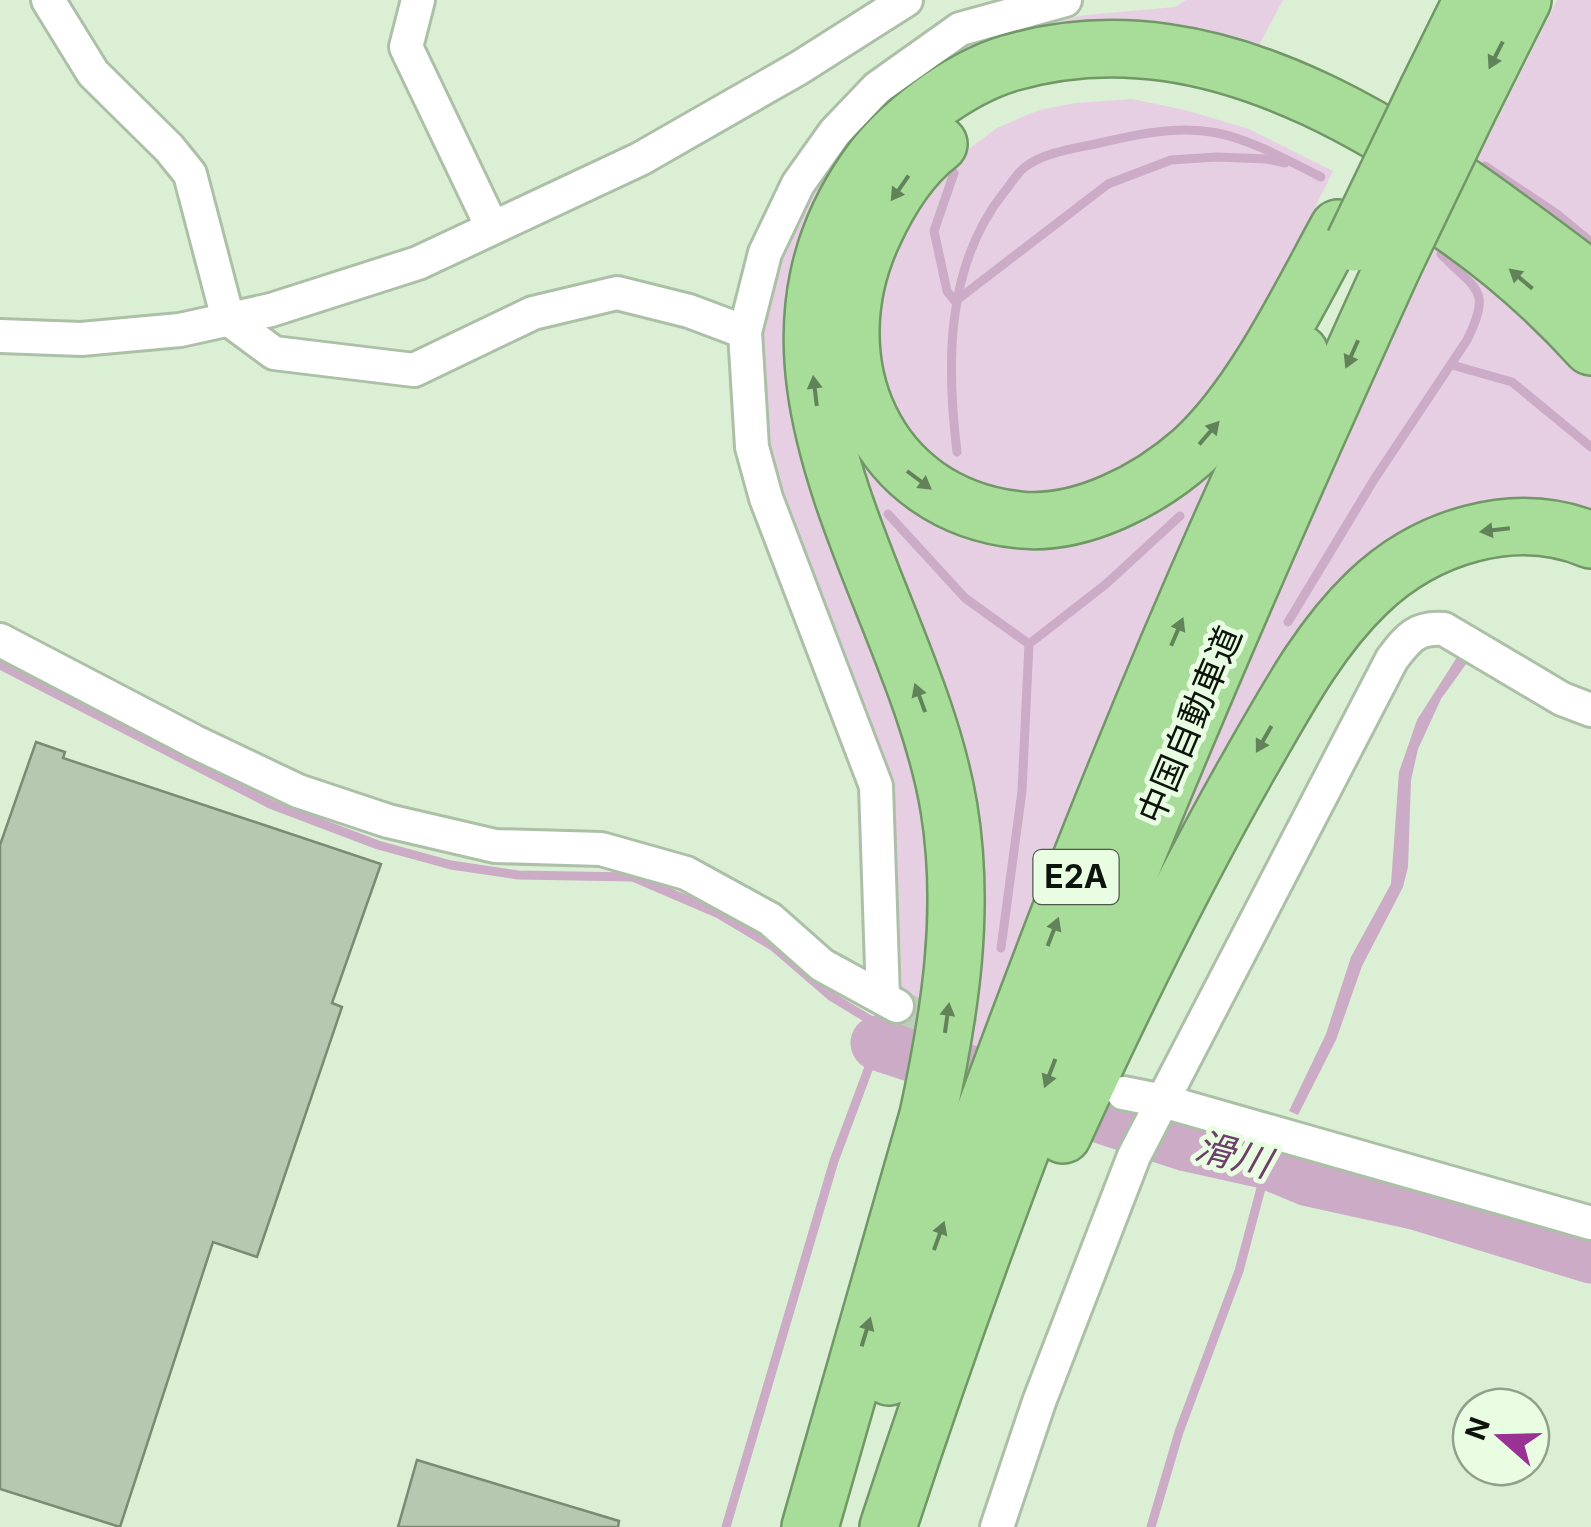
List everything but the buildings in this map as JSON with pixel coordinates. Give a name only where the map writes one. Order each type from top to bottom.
[{"type":"highway","points":[[1438,94],[1460,0]]},
{"type":"highway","name":"中国自動車道","points":[[838,1527],[935,1247],[1058,919],[1256,445],[1438,94],[1472,0]]},
{"type":"highway","name":"中国自動車道","points":[[1438,94],[1523,0]]},
{"type":"highway","points":[[810,1527],[928,1114],[942,1046],[957,922],[956,864],[939,760],[923,705],[842,498],[817,403],[811,341],[814,304],[829,238],[853,188],[873,158],[933,103],[1000,66],[1076,48],[1156,48],[1233,65],[1348,116],[1467,190],[1591,280]]},
{"type":"highway","points":[[1362,246],[1261,362],[1203,440],[1160,476],[1091,510],[1022,520],[986,513],[931,490],[904,469],[886,448],[858,388],[850,352],[849,318],[855,285],[867,248],[902,182],[927,153],[988,111],[1018,97],[1084,81],[1138,82],[1195,92],[1276,121],[1323,143],[1441,216],[1486,250],[1535,291],[1591,347]]},
{"type":"highway","name":"中国自動車道","points":[[888,1527],[1100,940],[1212,669],[1362,246]]},
{"type":"highway","points":[[888,1527],[949,1437],[1008,1264],[1125,998],[1239,782],[1312,660],[1367,593],[1437,544],[1472,533],[1510,528],[1544,528],[1591,540]]},
{"type":"street","points":[[48,0],[92,73],[169,148],[190,174],[228,320],[274,353],[414,370],[533,312],[618,294],[689,311],[744,332]]},
{"type":"street","points":[[418,0],[406,47],[492,227]]},
{"type":"street","points":[[0,336],[81,338],[180,330],[272,310],[418,263],[640,159],[799,68],[906,0]]},
{"type":"street","points":[[0,640],[298,791],[388,821],[495,846],[602,849],[686,873],[770,919],[822,965],[890,1002],[876,786],[766,498],[752,446],[744,332],[765,253],[798,184],[835,132],[877,88],[960,29],[1065,0]]},
{"type":"street","points":[[997,1527],[1039,1402],[1134,1156],[1392,659],[1410,634],[1427,628],[1444,629],[1562,699],[1591,710]]},
{"type":"street","points":[[1124,1093],[1164,1101],[1591,1223]]},
{"type":"shaded area","points":[[1186,0],[1283,0],[1256,51],[1041,34],[809,240],[932,806],[933,1008],[911,999],[902,988],[895,807],[885,759],[780,490],[766,427],[760,331],[795,225],[826,171],[878,108],[946,56],[1008,29],[1086,15],[1175,7]]},
{"type":"shaded area","points":[[1557,0],[1591,0],[1591,258],[1471,172]]},
{"type":"shaded area","points":[[1132,99],[1249,129],[1333,171],[1248,345],[1167,444],[1069,496],[1012,499],[966,486],[899,428],[868,327],[873,291],[932,176],[997,128],[1039,110]]},
{"type":"shaded area","points":[[1439,240],[1571,354],[1591,377],[1591,514],[1421,528],[1098,1027],[1168,843],[1333,463]]},
{"type":"shaded area","points":[[839,388],[983,534],[1246,412],[942,1146],[974,972]]},
{"type":"shaded area","points":[[1459,654],[1469,660],[1441,699],[1418,749],[1411,780],[1408,867],[1403,887],[1362,966],[1336,1040],[1298,1115],[1289,1111],[1326,1034],[1351,957],[1391,884],[1399,772],[1417,720]]},
{"type":"waterway","points":[[957,452],[952,350],[961,282],[986,220],[1025,167],[1074,148],[1139,135],[1194,130],[1239,139],[1321,177]]},
{"type":"waterway","points":[[957,300],[1108,184],[1171,160],[1217,157],[1285,163]]},
{"type":"waterway","points":[[1485,166],[1591,242]]},
{"type":"waterway","points":[[954,173],[934,231],[947,291],[954,300]]},
{"type":"waterway","points":[[1288,622],[1475,323],[1479,310],[1476,291],[1441,254]]},
{"type":"waterway","points":[[1452,365],[1512,382],[1591,447]]},
{"type":"waterway","points":[[888,514],[965,598],[1029,644]]},
{"type":"waterway","points":[[1001,948],[1022,791],[1029,644],[1106,584],[1180,516]]},
{"type":"waterway","points":[[0,665],[270,804],[378,845],[451,865],[518,875],[633,877],[717,913],[774,947],[832,997],[872,1021],[878,1043],[834,1161],[726,1527]]},
{"type":"waterway","name":"滑川","points":[[878,1043],[1187,1144],[1268,1162],[1309,1179],[1418,1203],[1591,1256]]},
{"type":"waterway","points":[[1151,1527],[1179,1432],[1239,1271],[1268,1162]]},
{"type":"tunnel","points":[[897,1006],[1023,1054]]}]
